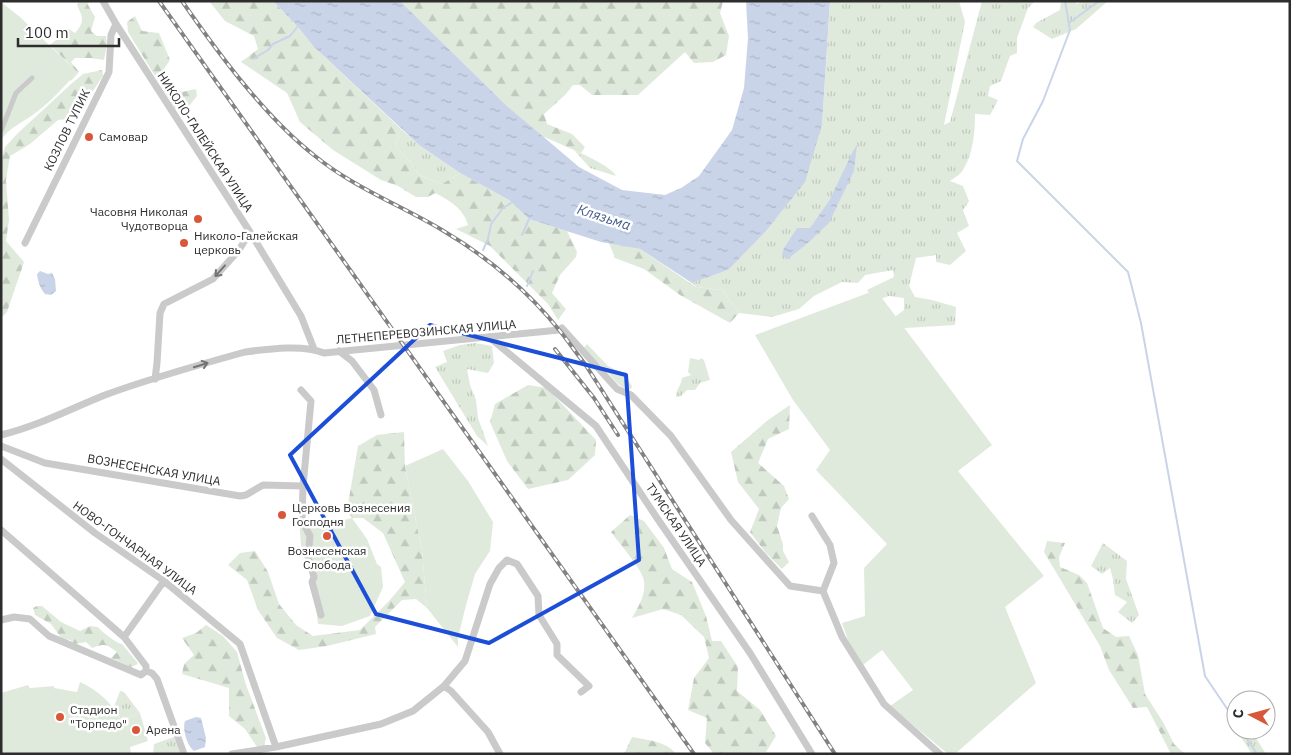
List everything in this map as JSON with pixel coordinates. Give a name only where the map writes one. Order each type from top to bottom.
[{"type":"street","name":"НИКОЛО-ГАЛЕЙСКАЯ УЛИЦА","points":[[103,1],[250,232],[301,316],[314,349]]},
{"type":"street","name":"КОЗЛОВ ТУПИК","points":[[25,243],[109,72],[111,35],[116,24]]},
{"type":"street","points":[[1,131],[16,94],[32,78]]},
{"type":"street","points":[[155,379],[160,313],[164,304],[213,279],[239,250],[250,232]]},
{"type":"street","name":"ЛЕТНЕПЕРЕВОЗИНСКАЯ УЛИЦА","points":[[1,434],[22,430],[106,395],[245,352],[262,349],[314,349],[324,353],[339,352],[560,330],[562,328],[566,330],[618,389],[631,395],[671,436],[731,520],[790,586],[823,591]]},
{"type":"street","name":"ТУМСКАЯ УЛИЦА","points":[[489,337],[596,426],[750,653],[812,754]]},
{"type":"street","points":[[339,352],[352,361],[374,390],[381,415]]},
{"type":"street","points":[[301,390],[311,401],[303,486],[302,521],[310,536],[308,557],[314,577],[312,582],[322,615]]},
{"type":"street","name":"ВОЗНЕСЕНСКАЯ УЛИЦА","points":[[1,446],[45,463],[240,496],[246,495],[263,485],[303,486]]},
{"type":"street","name":"НОВО-ГОНЧАРНАЯ УЛИЦА","points":[[1,459],[95,534],[164,581],[240,644],[276,746]]},
{"type":"street","points":[[812,516],[830,545],[834,563],[823,591],[842,637],[884,704],[940,754]]},
{"type":"street","points":[[1,530],[124,637],[146,666],[146,672]]},
{"type":"street","points":[[232,754],[381,724],[412,710],[444,686],[465,661],[490,584],[499,568],[507,560],[517,564],[538,596],[539,615],[557,644],[557,655],[589,686],[581,692]]},
{"type":"street","points":[[124,637],[164,581]]},
{"type":"street","points":[[1,620],[14,617],[30,619],[49,636],[69,645],[129,671],[141,675],[146,672],[152,673],[157,679],[184,754]]},
{"type":"street","points":[[444,686],[451,691],[488,732],[500,754]]},
{"type":"highlighted area","points":[[430,325],[626,375],[639,560],[489,643],[376,614],[290,455]]},
{"type":"green space","points":[[79,1],[93,1],[87,3],[95,17],[91,31],[97,36],[106,36],[107,44],[104,60],[75,58],[71,62],[79,72],[69,81],[77,72],[50,45],[69,29],[75,33],[78,29],[82,22],[81,13],[77,5]]},
{"type":"green space","points":[[209,1],[273,1],[313,46],[401,129],[395,145],[413,165],[419,175],[442,184],[460,173],[509,200],[529,219],[567,231],[577,252],[576,257],[560,275],[552,293],[566,309],[558,320],[548,304],[490,246],[456,229],[468,225],[463,214],[451,202],[435,193],[428,197],[416,197],[398,186],[381,180],[333,150],[300,122],[287,93],[241,62],[258,49],[254,36],[225,21]]},
{"type":"green space","points":[[400,1],[723,1],[720,13],[729,36],[726,55],[713,62],[694,63],[685,52],[638,95],[592,95],[580,85],[573,85],[544,114],[547,124],[572,134],[585,147],[581,153],[542,136],[506,105]]},
{"type":"green space","points":[[830,1],[959,1],[965,22],[944,125],[950,122],[982,1],[1035,1],[1028,8],[1017,38],[1017,53],[1010,56],[1001,81],[990,86],[988,96],[998,100],[990,115],[975,114],[974,136],[969,157],[962,172],[950,181],[963,186],[969,201],[963,210],[969,226],[957,233],[966,251],[950,265],[936,262],[936,255],[916,258],[909,286],[915,297],[956,307],[955,325],[905,328],[895,332],[888,322],[904,310],[904,298],[889,296],[874,301],[867,290],[894,277],[893,270],[865,275],[858,283],[842,282],[814,296],[799,309],[772,317],[739,313],[722,290],[696,287],[692,283],[728,270],[822,125]]},
{"type":"green space","points":[[1061,1],[1075,1],[1077,4],[1083,1],[1108,1],[1076,29],[1052,39],[1033,27],[1036,23],[1060,10]]},
{"type":"green space","points":[[1,2],[20,17],[77,72],[48,102],[33,115],[8,131],[1,140]]},
{"type":"green space","points":[[135,16],[142,31],[159,33],[170,60],[164,69],[172,83],[182,92],[196,89],[197,96],[190,105],[176,110],[128,32],[127,22]]},
{"type":"green space","points":[[102,70],[103,76],[87,100],[79,118],[58,120],[30,144],[10,156],[6,180],[9,220],[6,241],[24,262],[7,312],[1,318],[1,160],[5,147],[83,74]]},
{"type":"green space","points":[[401,129],[419,145],[460,173],[442,184],[419,175],[413,165],[395,145]]},
{"type":"green space","points":[[574,150],[604,165],[616,176],[590,168]]},
{"type":"green space","points":[[609,243],[640,249],[696,287],[722,290],[739,313],[730,323],[680,295],[644,269],[615,258]]},
{"type":"green space","points":[[876,290],[992,445],[958,471],[1044,576],[1005,607],[1036,683],[955,754],[948,754],[890,706],[913,690],[882,650],[863,665],[848,640],[842,623],[865,616],[864,568],[887,544],[816,470],[830,450],[793,400],[755,335]]},
{"type":"green space","points":[[475,343],[492,346],[494,363],[488,373],[467,369],[470,385],[476,400],[478,418],[488,446],[477,436],[435,367],[447,362],[443,351],[460,345]]},
{"type":"green space","points":[[587,344],[608,366],[624,374],[632,386],[631,389],[622,387],[583,349]]},
{"type":"green space","points":[[690,358],[699,360],[701,358],[704,360],[710,380],[700,383],[695,390],[687,390],[681,396],[676,397],[682,378],[691,375],[688,372]]},
{"type":"green space","points":[[528,385],[547,388],[596,440],[595,455],[568,480],[528,489],[507,461],[490,422],[495,404]]},
{"type":"green space","points":[[790,405],[789,429],[768,439],[758,463],[784,486],[789,499],[781,508],[777,526],[783,544],[783,551],[789,562],[782,569],[766,553],[750,532],[759,509],[738,482],[731,452],[768,420]]},
{"type":"green space","points":[[404,432],[405,466],[422,550],[427,608],[416,599],[402,600],[375,627],[376,634],[327,646],[299,650],[277,638],[258,610],[247,580],[228,565],[240,553],[255,551],[268,572],[279,604],[296,625],[313,636],[360,630],[405,582],[383,533],[363,518],[352,518],[347,510],[358,446],[377,435]]},
{"type":"green space","points":[[443,449],[468,481],[493,522],[490,551],[475,574],[458,638],[458,647],[427,608],[422,550],[405,466]]},
{"type":"green space","points":[[630,515],[644,521],[664,548],[672,569],[692,582],[706,616],[712,641],[721,641],[738,667],[737,691],[760,710],[776,736],[766,752],[714,754],[705,743],[707,718],[688,710],[694,678],[709,658],[704,637],[681,615],[663,609],[632,618],[643,596],[643,576],[611,532]]},
{"type":"green space","points":[[352,518],[367,539],[377,564],[381,567],[383,587],[370,616],[342,626],[318,624],[313,579],[301,545],[299,521],[324,525]]},
{"type":"green space","points":[[1047,541],[1065,543],[1059,557],[1060,567],[1079,575],[1087,583],[1103,628],[1116,637],[1129,636],[1138,655],[1145,694],[1163,722],[1174,744],[1185,754],[1171,754],[1147,707],[1133,708],[1109,670],[1100,646],[1044,552]]},
{"type":"green space","points":[[1103,543],[1127,561],[1126,579],[1139,615],[1132,623],[1118,612],[1127,602],[1115,595],[1110,568],[1102,574],[1091,566]]},
{"type":"green space","points":[[42,606],[61,622],[80,631],[90,626],[98,627],[116,642],[122,644],[138,664],[131,667],[111,658],[117,652],[108,646],[103,645],[92,648],[86,642],[75,644],[70,640],[62,639],[51,624],[35,615],[33,608]]},
{"type":"green space","points":[[206,625],[223,636],[237,652],[246,685],[266,738],[264,746],[257,747],[245,729],[229,716],[229,688],[182,674],[184,664],[194,655],[182,638],[196,633]]},
{"type":"green space","name":"Стадион \"Торпедо\"","points":[[80,682],[104,698],[121,720],[140,713],[148,741],[130,747],[131,754],[1,754],[1,693],[28,685],[30,688],[54,686],[54,688],[77,692]]},
{"type":"green space","points":[[120,691],[124,692],[140,713],[121,720],[114,707]]},
{"type":"green space","points":[[174,737],[180,754],[153,754],[154,744]]},
{"type":"green space","points":[[632,737],[662,744],[676,754],[622,754],[625,752]]},
{"type":"green space","points":[[1243,740],[1257,740],[1266,754],[1252,754]]},
{"type":"water","name":"Клязьма","points":[[273,1],[400,1],[506,105],[579,167],[622,190],[665,195],[681,188],[699,176],[732,130],[744,88],[748,38],[746,1],[830,1],[822,125],[805,182],[765,232],[728,270],[692,283],[640,249],[601,242],[529,219],[509,200],[460,173],[419,145],[313,46]]},
{"type":"water","points":[[857,145],[854,171],[829,223],[788,259],[782,256],[784,248],[797,228],[810,228],[829,201]]},
{"type":"water","points":[[40,271],[48,274],[52,273],[55,279],[56,291],[51,295],[45,294],[41,287],[37,274]]},
{"type":"water","points":[[196,717],[201,718],[206,738],[205,747],[194,751],[187,741],[184,724],[185,721]]},
{"type":"waterway","points":[[1065,1],[1070,30],[1043,101],[1023,139],[1017,161],[1128,272],[1141,323],[1205,676],[1226,707]]},
{"type":"waterway","points":[[1069,23],[1099,1]]},
{"type":"waterway","points":[[253,59],[268,50],[273,44],[290,36],[298,26]]},
{"type":"waterway","points":[[483,250],[488,239],[491,224],[503,208],[511,203]]},
{"type":"waterway","points":[[522,235],[529,219]]},
{"type":"waterway","points":[[527,286],[533,271]]},
{"type":"waterway","points":[[1248,740],[1257,754]]},
{"type":"railway","points":[[159,1],[694,754]]},
{"type":"railway","points":[[182,1],[211,42],[260,104],[296,140],[345,177],[442,230],[474,251],[506,275],[548,316],[585,364],[835,754]]},
{"type":"railway","points":[[555,349],[594,398],[618,435]]},
{"type":"place","name":"Самовар","points":[[89,137]]},
{"type":"place","name":"Часовня Николая Чудотворца","points":[[198,219]]},
{"type":"place","name":"Николо-Галейская церковь","points":[[184,243]]},
{"type":"place","name":"Церковь Вознесения Господня","points":[[282,515]]},
{"type":"place","name":"Вознесенская Слобода","points":[[327,536]]},
{"type":"place","name":"Стадион \"Торпедо\"","points":[[60,717]]},
{"type":"place","name":"Арена","points":[[136,730]]}]
